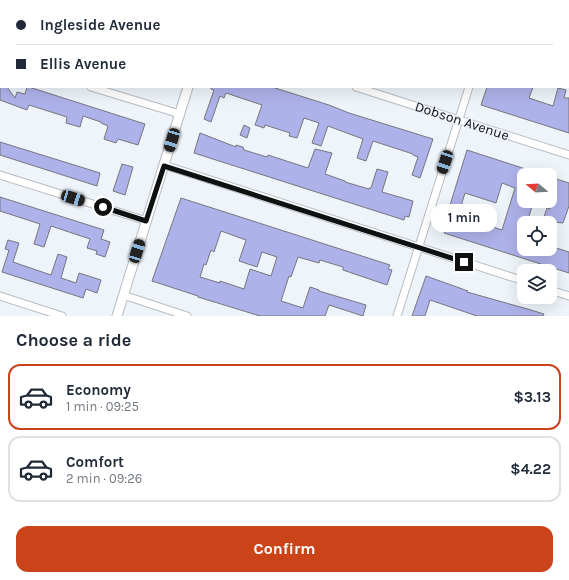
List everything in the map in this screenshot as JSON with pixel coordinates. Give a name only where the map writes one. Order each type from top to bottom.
[{"type":"street","points":[[94,88],[180,114]]},
{"type":"street","points":[[117,316],[188,88]]},
{"type":"street","name":"Dobson Avenue","points":[[359,88],[569,155]]},
{"type":"street","points":[[397,316],[469,88]]},
{"type":"street","points":[[164,166],[517,279]]},
{"type":"street","points":[[0,176],[146,221]]},
{"type":"street","points":[[557,292],[569,296]]},
{"type":"street","points":[[123,295],[187,316]]},
{"type":"street","points":[[0,296],[62,316]]},
{"type":"building","points":[[0,88],[8,88],[15,98],[17,92],[25,94],[27,88],[32,88],[145,124],[138,145],[118,139],[116,143],[104,139],[108,126],[101,122],[83,116],[80,127],[66,123],[67,117],[29,105],[27,110],[0,100]]},
{"type":"building","points":[[275,88],[433,139],[420,178],[412,175],[418,157],[413,154],[373,141],[366,161],[357,158],[363,139],[328,126],[321,146],[312,143],[319,123],[304,118],[297,138],[289,136],[290,133],[265,125],[264,128],[255,125],[262,105],[226,93],[224,98],[220,96],[211,122],[204,119],[214,90],[211,89]]},
{"type":"building","points":[[487,88],[533,88],[529,98],[553,106],[558,88],[566,90],[564,98],[569,98],[569,133],[481,105]]},
{"type":"building","points":[[244,125],[250,128],[247,138],[240,135]]},
{"type":"building","points":[[200,133],[236,147],[236,145],[243,147],[244,150],[267,157],[268,155],[308,168],[315,149],[332,153],[325,174],[369,189],[371,188],[377,169],[388,172],[382,192],[413,201],[409,217],[405,216],[404,220],[194,153]]},
{"type":"building","points":[[0,142],[100,173],[97,186],[0,155]]},
{"type":"building","points":[[467,150],[522,168],[517,168],[517,208],[532,208],[529,216],[517,216],[517,256],[557,256],[557,248],[569,252],[569,273],[557,269],[557,264],[541,264],[444,233],[446,229],[443,228]],"holes":[[[502,183],[515,188],[502,230],[458,216],[465,193],[496,203]]]},
{"type":"building","points":[[122,164],[133,167],[125,195],[113,191]]},
{"type":"building","points":[[557,179],[569,183],[569,206],[563,223],[557,222],[557,216],[544,216],[547,208],[557,208]]},
{"type":"building","points":[[0,197],[104,230],[101,239],[110,242],[105,257],[96,254],[97,251],[87,248],[90,239],[51,226],[44,247],[34,244],[40,224],[0,211]]},
{"type":"building","points":[[181,198],[390,265],[388,269],[392,270],[387,285],[343,270],[343,267],[320,260],[319,263],[298,257],[291,277],[289,276],[281,301],[303,308],[310,287],[366,305],[363,316],[329,305],[325,316],[260,316],[152,281]],"holes":[[[221,231],[246,240],[239,261],[257,267],[262,252],[277,257],[271,276],[250,269],[244,289],[220,281],[220,283],[200,277],[204,264],[206,265],[211,250],[214,252]]]},
{"type":"building","points":[[8,240],[19,243],[13,262],[51,275],[58,254],[67,257],[61,278],[76,283],[79,273],[101,280],[97,293],[86,289],[83,298],[2,272],[9,250],[5,249]]},
{"type":"building","points":[[426,276],[468,291],[467,292],[544,314],[543,316],[477,316],[430,300],[425,316],[412,316]]},
{"type":"route","points":[[103,207],[146,221],[164,166],[464,262]]}]
